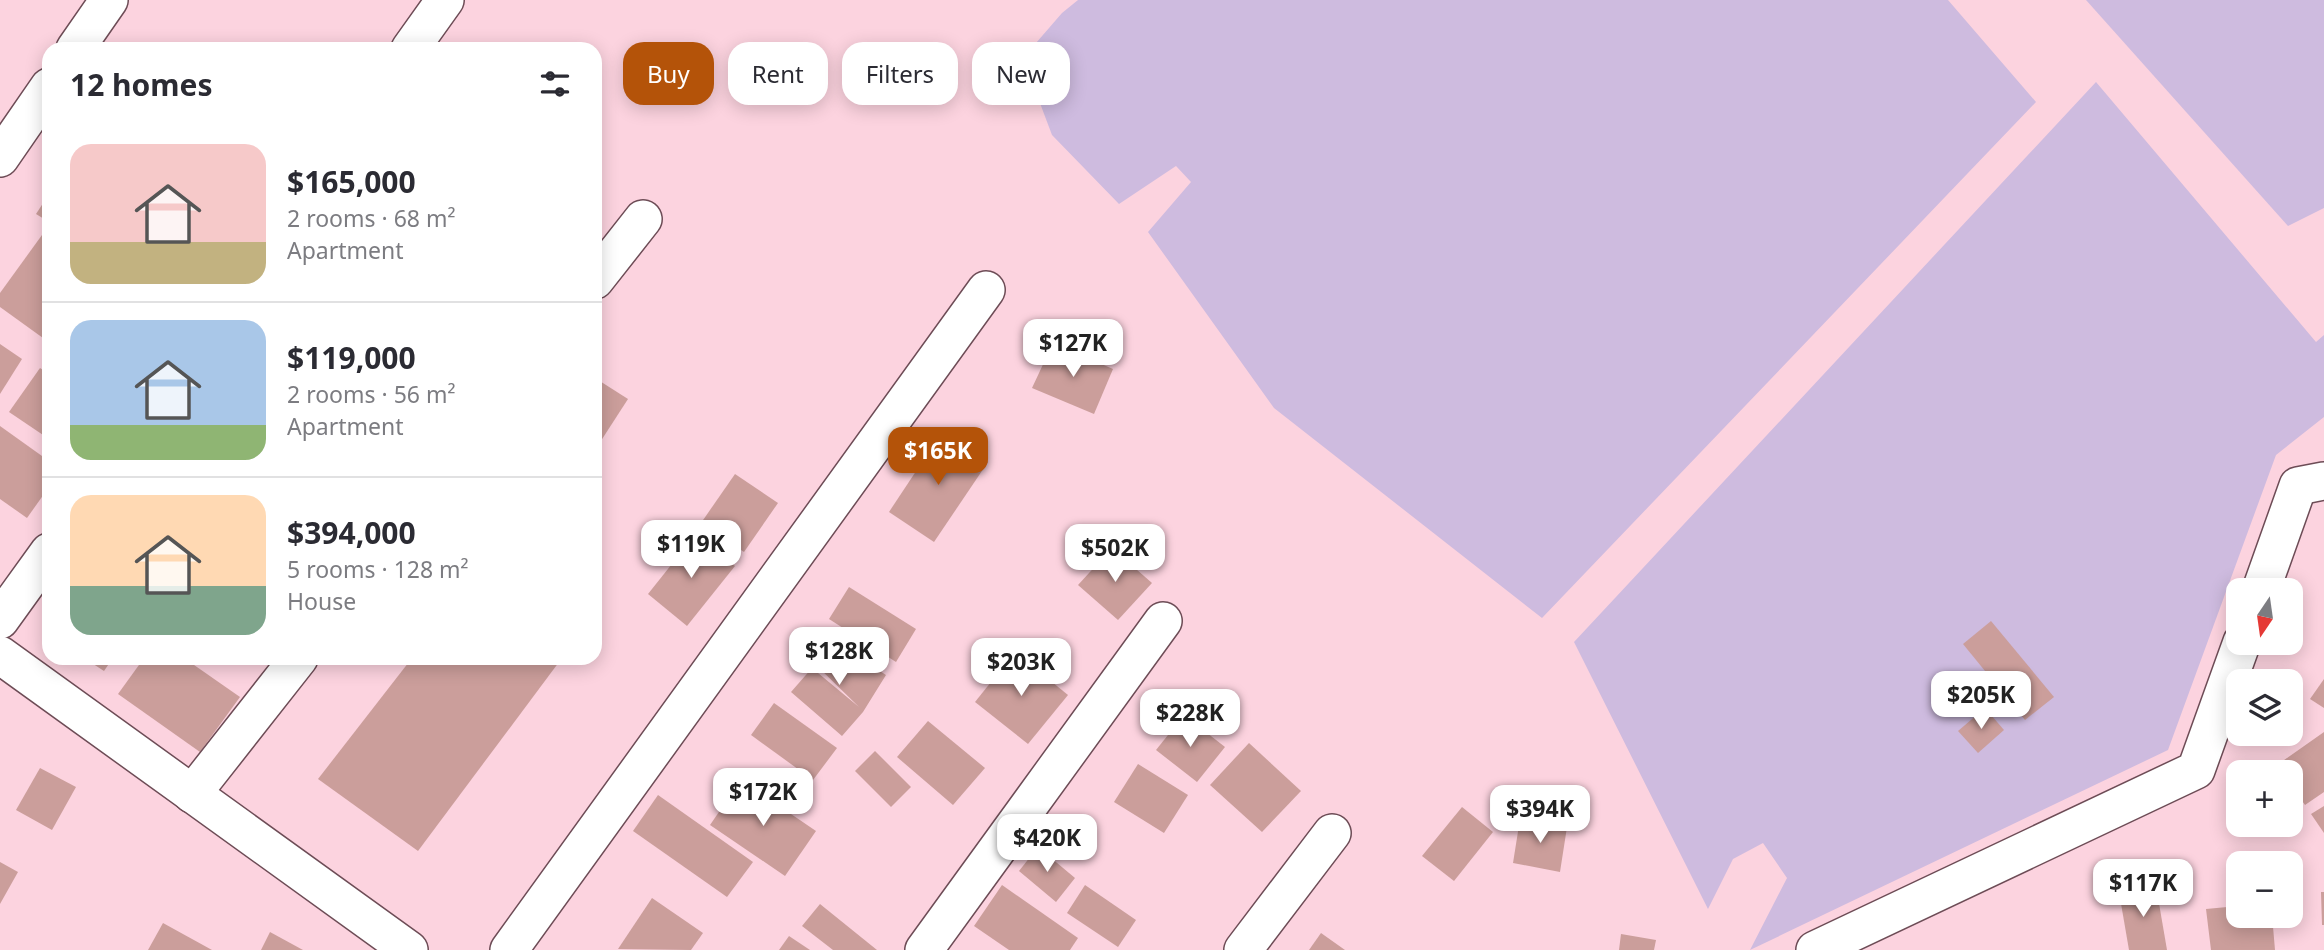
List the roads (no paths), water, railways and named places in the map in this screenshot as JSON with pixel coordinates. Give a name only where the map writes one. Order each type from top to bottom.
[{"type":"street","points":[[80,42],[109,0]]},
{"type":"street","points":[[415,42],[445,0]]},
{"type":"street","points":[[0,158],[42,97]]},
{"type":"street","points":[[602,271],[643,219]]},
{"type":"street","points":[[509,950],[986,290]]},
{"type":"street","points":[[2265,578],[2298,486],[2324,481]]},
{"type":"street","points":[[0,620],[42,562]]},
{"type":"street","points":[[924,950],[1163,621]]},
{"type":"street","points":[[0,655],[409,950]]},
{"type":"street","points":[[1815,950],[2196,770],[2237,655]]},
{"type":"street","points":[[192,794],[293,665]]},
{"type":"street","points":[[1243,950],[1332,833]]}]
